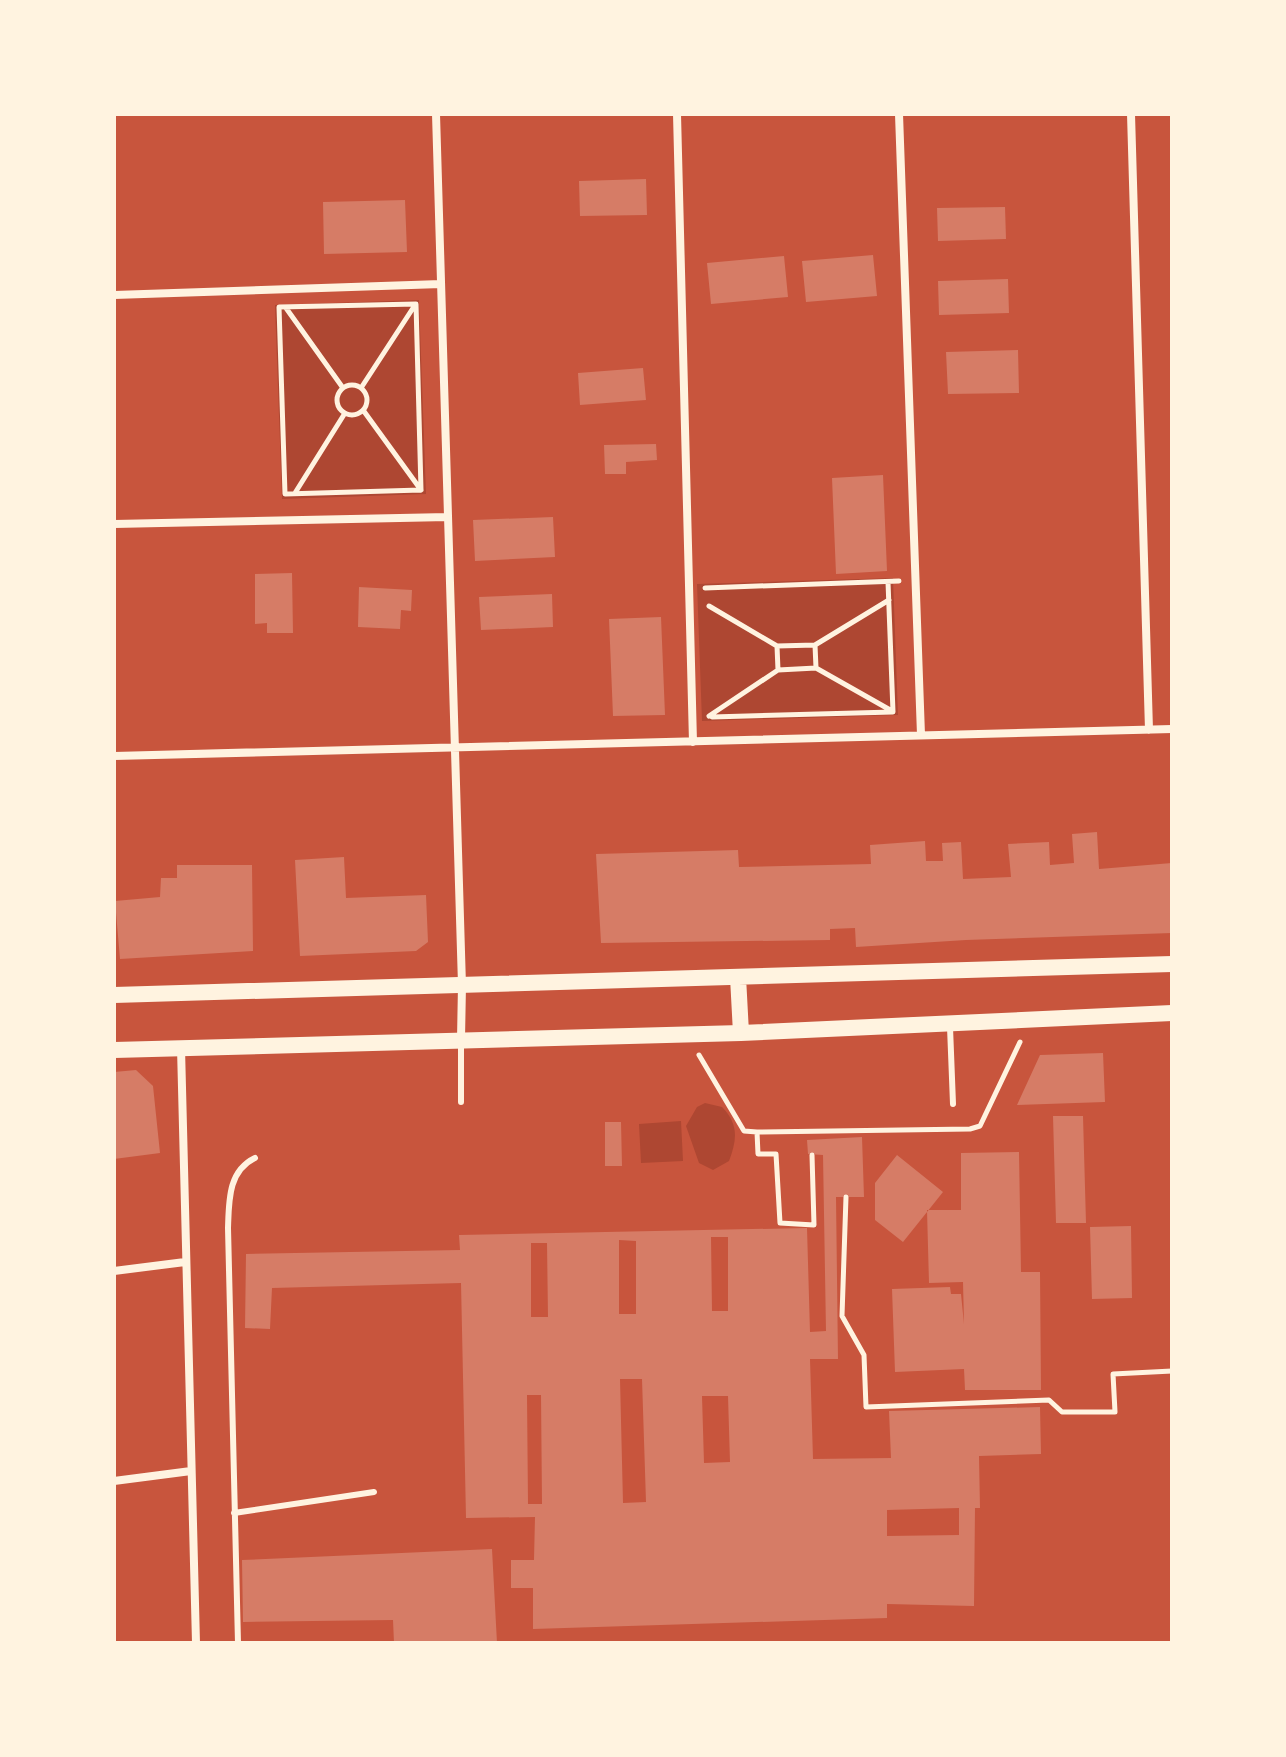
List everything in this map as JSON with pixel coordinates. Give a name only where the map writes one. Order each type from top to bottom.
[{"type":"main road","points":[[114,995],[1171,965]]},
{"type":"main road","points":[[738,977],[741,1033]]},
{"type":"main road","points":[[114,1050],[741,1033],[1172,1013]]},
{"type":"street","points":[[436,114],[462,985],[461,1039]]},
{"type":"street","points":[[677,114],[693,742]]},
{"type":"street","points":[[899,114],[921,735]]},
{"type":"street","points":[[1131,114],[1149,730]]},
{"type":"street","points":[[114,295],[441,284]]},
{"type":"street","points":[[114,524],[448,517]]},
{"type":"street","points":[[114,756],[1172,729]]},
{"type":"street","points":[[181,1047],[196,1643]]},
{"type":"street","points":[[114,1271],[185,1262]]},
{"type":"street","points":[[114,1481],[191,1471]]},
{"type":"lane","points":[[949,1023],[953,1104]]},
{"type":"lane","points":[[461,1039],[461,1102]]},
{"type":"lane","points":[[238,1643],[228,1216],[230,1192],[243,1164],[255,1158]]},
{"type":"lane","points":[[234,1513],[374,1492]]},
{"type":"path","points":[[361,388],[416,304],[441,284]]},
{"type":"path","points":[[416,304],[279,307],[285,494],[421,490]]},
{"type":"path","points":[[416,304],[421,490]]},
{"type":"path","points":[[286,307],[343,388]]},
{"type":"path","points":[[352,385],[361,388],[366,396],[363,410],[355,415],[345,413],[338,401],[343,388],[352,385]]},
{"type":"path","points":[[363,410],[421,490],[448,517]]},
{"type":"path","points":[[295,494],[345,413]]},
{"type":"path","points":[[703,617],[702,588],[888,582],[893,712]]},
{"type":"path","points":[[703,602],[777,646],[815,645],[889,600]]},
{"type":"path","points":[[815,645],[816,668]]},
{"type":"path","points":[[777,646],[778,670]]},
{"type":"path","points":[[707,718],[778,670],[816,668],[893,712],[921,735]]},
{"type":"path","points":[[706,703],[707,718]]},
{"type":"path","points":[[707,718],[893,712]]},
{"type":"path","points":[[686,1034],[744,1131],[970,1129],[980,1126],[1030,1020]]},
{"type":"path","points":[[757,1132],[758,1154],[776,1154],[780,1223],[814,1225],[812,1155]]},
{"type":"path","points":[[846,1197],[842,1316],[864,1355],[866,1407],[1049,1400],[1062,1412],[1115,1412],[1113,1374],[1172,1371]]},
{"type":"shaded area","points":[[419,300],[426,494],[282,499],[275,305]]},
{"type":"shaded area","points":[[893,578],[898,715],[702,721],[697,584]]},
{"type":"shaded area","points":[[705,1103],[722,1107],[728,1113],[735,1132],[729,1161],[713,1170],[699,1163],[686,1126],[697,1107]]},
{"type":"shaded area","points":[[681,1121],[683,1161],[641,1163],[639,1124]]},
{"type":"building","points":[[646,179],[647,215],[580,216],[579,181]]},
{"type":"building","points":[[405,200],[407,252],[324,254],[323,202]]},
{"type":"building","points":[[1005,207],[1006,239],[938,241],[937,208]]},
{"type":"building","points":[[873,255],[877,296],[806,302],[802,261]]},
{"type":"building","points":[[784,256],[788,297],[711,304],[707,263]]},
{"type":"building","points":[[1008,279],[1009,313],[939,315],[938,281]]},
{"type":"building","points":[[1018,350],[1019,393],[948,394],[946,352]]},
{"type":"building","points":[[643,368],[646,400],[580,405],[578,373]]},
{"type":"building","points":[[656,444],[657,460],[626,462],[626,474],[605,474],[604,445]]},
{"type":"building","points":[[883,475],[887,571],[836,574],[832,478]]},
{"type":"building","points":[[553,517],[555,557],[475,561],[473,520]]},
{"type":"building","points":[[292,573],[293,633],[267,633],[267,623],[255,624],[255,574]]},
{"type":"building","points":[[359,587],[412,590],[411,611],[401,610],[400,629],[358,627]]},
{"type":"building","points":[[552,594],[553,627],[481,630],[479,597]]},
{"type":"building","points":[[661,617],[665,715],[613,716],[609,619]]},
{"type":"building","points":[[1097,832],[1099,869],[1172,863],[1172,933],[856,947],[855,928],[830,929],[830,940],[601,943],[596,854],[738,850],[739,867],[871,864],[870,845],[925,841],[926,861],[943,861],[942,843],[961,842],[963,879],[1011,877],[1008,844],[1049,842],[1050,865],[1074,863],[1072,834]]},
{"type":"building","points":[[344,857],[346,898],[426,895],[428,942],[416,951],[300,956],[295,860]]},
{"type":"building","points":[[177,865],[252,865],[253,951],[120,959],[115,901],[160,897],[161,878],[177,878]]},
{"type":"building","points":[[1103,1053],[1105,1102],[1017,1105],[1040,1055]]},
{"type":"building","points":[[136,1070],[153,1086],[160,1153],[114,1159],[114,1072]]},
{"type":"building","points":[[1053,1116],[1083,1116],[1086,1223],[1056,1223]]},
{"type":"building","points":[[605,1122],[621,1122],[622,1166],[605,1166]]},
{"type":"building","points":[[862,1137],[864,1197],[836,1197],[838,1359],[810,1359],[813,1459],[891,1458],[889,1411],[1040,1407],[1041,1454],[979,1456],[980,1508],[975,1508],[974,1606],[887,1604],[887,1618],[533,1629],[533,1588],[511,1588],[511,1560],[534,1560],[535,1517],[466,1518],[461,1283],[272,1288],[270,1329],[245,1328],[246,1254],[460,1250],[459,1235],[807,1228],[810,1332],[826,1331],[823,1155],[808,1154],[807,1140]],"holes":[[[711,1237],[728,1237],[728,1311],[712,1311]],[[619,1240],[636,1241],[636,1314],[619,1314]],[[531,1243],[547,1243],[548,1317],[531,1317]],[[620,1379],[642,1379],[646,1502],[623,1503]],[[527,1395],[541,1395],[542,1504],[528,1504]],[[702,1396],[728,1396],[730,1462],[704,1463]],[[959,1508],[959,1535],[887,1536],[887,1510]]]},
{"type":"building","points":[[1019,1152],[1021,1272],[1040,1272],[1041,1390],[965,1390],[964,1369],[895,1372],[892,1289],[950,1287],[951,1294],[961,1294],[964,1324],[963,1282],[929,1283],[927,1210],[961,1210],[961,1153]]},
{"type":"building","points":[[897,1155],[943,1192],[903,1242],[875,1220],[875,1183]]},
{"type":"building","points":[[1131,1226],[1132,1298],[1092,1299],[1090,1227]]},
{"type":"building","points":[[492,1549],[497,1643],[394,1643],[393,1620],[243,1622],[242,1560]]}]
